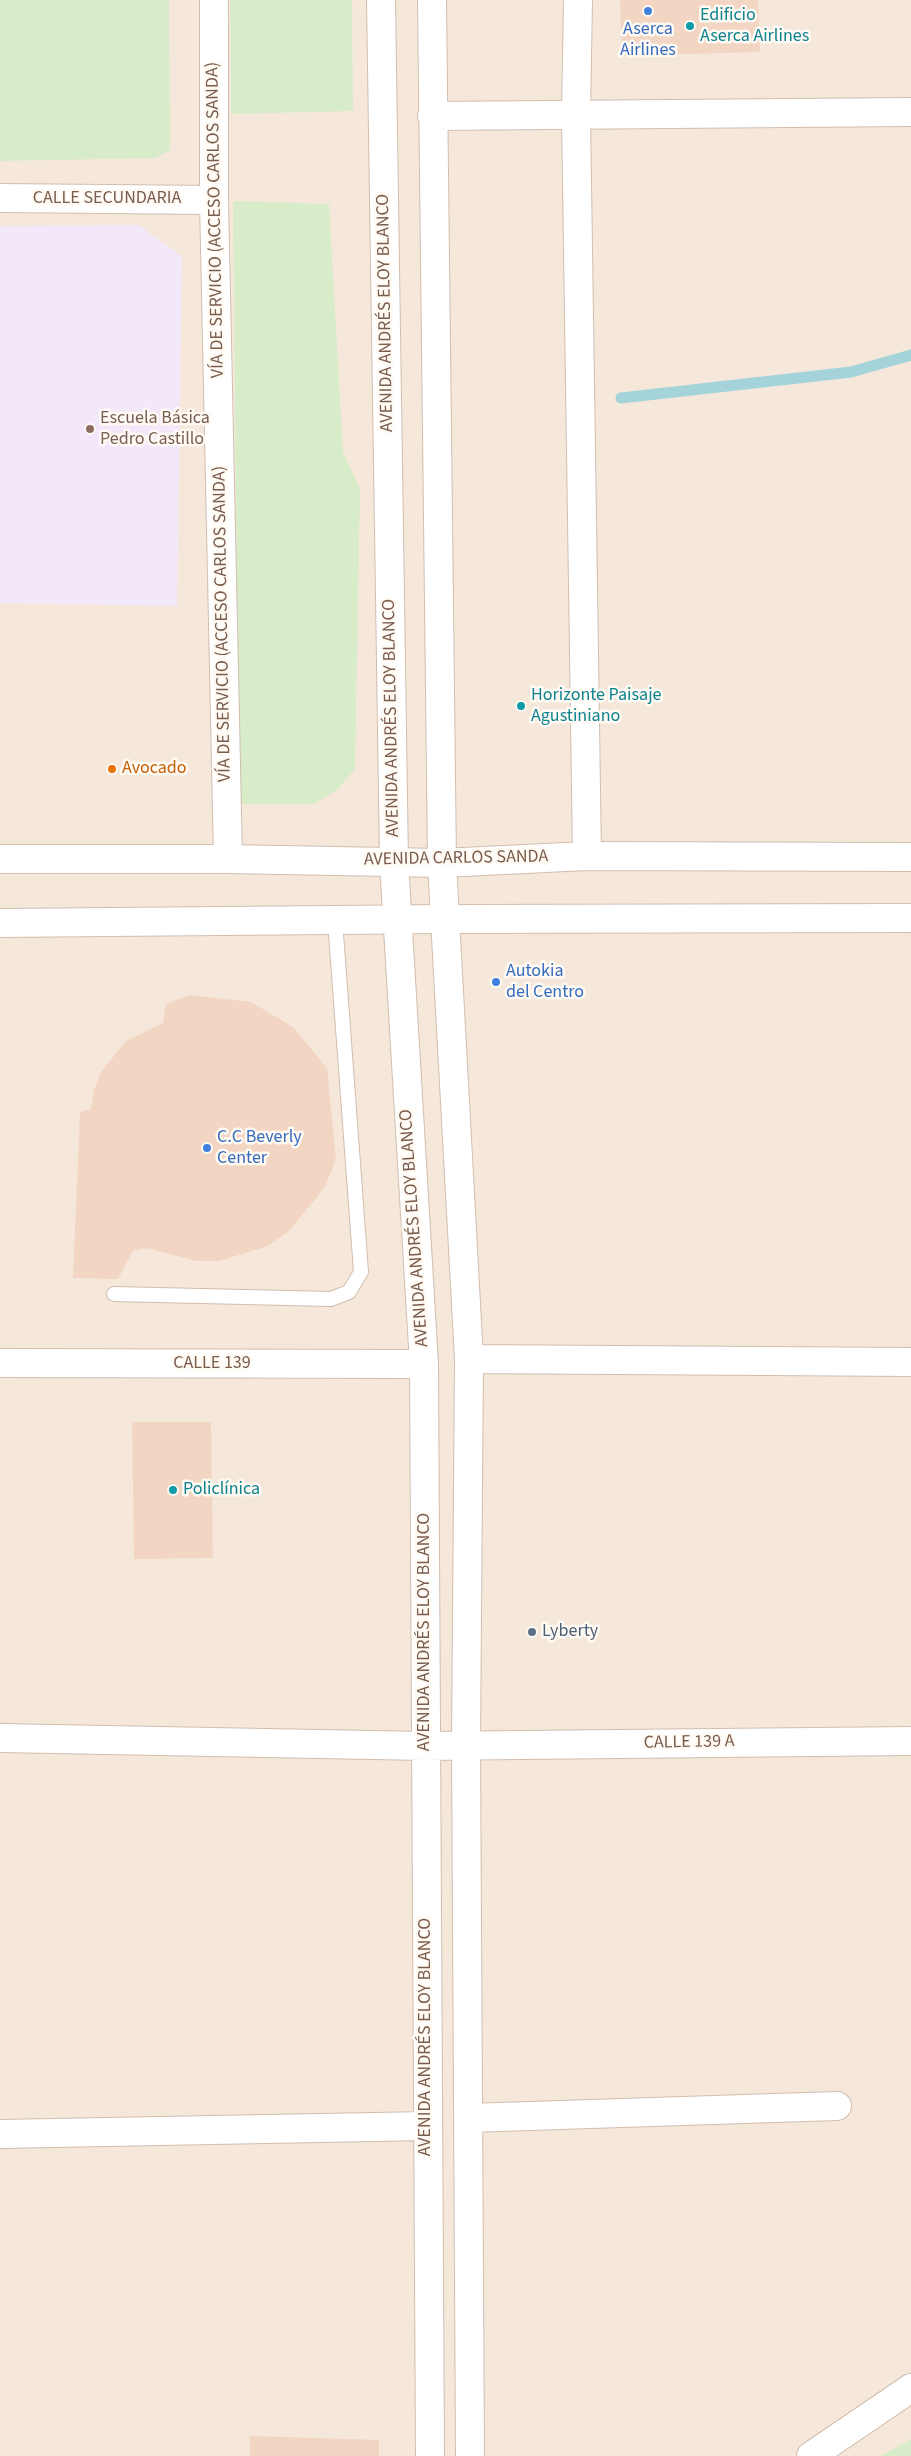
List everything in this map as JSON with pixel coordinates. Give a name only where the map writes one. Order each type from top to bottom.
[{"type":"street","name":"VÍA DE SERVICIO (ACCESO CARLOS SANDA)","points":[[214,0],[214,200],[228,859]]},
{"type":"street","name":"AVENIDA ANDRÉS ELOY BLANCO","points":[[381,0],[394,862],[399,920],[412,1188],[424,1364],[430,2456]]},
{"type":"street","points":[[432,0],[442,863],[470,1359],[466,1745],[470,2456]]},
{"type":"street","points":[[578,0],[576,114],[587,856]]},
{"type":"street","points":[[432,116],[911,112]]},
{"type":"street","name":"CALLE SECUNDARIA","points":[[0,198],[214,200]]},
{"type":"street","name":"AVENIDA CARLOS SANDA","points":[[0,859],[228,859],[442,863],[587,856],[911,857]]},
{"type":"street","points":[[0,923],[444,919],[911,918]]},
{"type":"street","points":[[470,1359],[911,1362]]},
{"type":"street","name":"CALLE 139","points":[[0,1363],[424,1364]]},
{"type":"street","name":"CALLE 139 A","points":[[0,1738],[425,1746],[911,1741]]},
{"type":"street","points":[[468,2118],[837,2106]]},
{"type":"street","points":[[0,2134],[427,2126]]},
{"type":"street","points":[[812,2456],[911,2388]]},
{"type":"lane","points":[[114,1294],[331,1299],[349,1292],[360,1272],[335,920]]},
{"type":"shaded area","points":[[0,0],[911,0],[911,2456],[0,2456]]},
{"type":"shaded area","name":"Escuela Básica Pedro Castillo","points":[[138,225],[182,256],[177,606],[0,603],[0,226]]},
{"type":"green space","points":[[0,0],[169,0],[170,150],[155,158],[0,161]]},
{"type":"green space","points":[[230,0],[352,0],[353,111],[231,114]]},
{"type":"green space","points":[[233,201],[329,204],[343,452],[360,489],[355,769],[337,790],[314,804],[239,804]]},
{"type":"green space","points":[[911,2439],[911,2456],[881,2456]]},
{"type":"building","name":"Edificio Aserca Airlines","points":[[620,0],[758,0],[760,52],[622,56]]},
{"type":"building","name":"C.C Beverly Center","points":[[189,995],[251,1002],[293,1027],[327,1068],[336,1159],[325,1187],[289,1231],[268,1246],[219,1261],[196,1261],[147,1248],[133,1251],[118,1279],[73,1278],[80,1112],[91,1109],[94,1090],[101,1072],[126,1041],[163,1023],[166,1004]]},
{"type":"building","name":"Policlínica","points":[[132,1422],[211,1422],[213,1558],[134,1559]]},
{"type":"building","points":[[250,2436],[379,2440],[379,2456],[250,2456]]},
{"type":"waterway","points":[[621,398],[851,372],[911,355]]},
{"type":"place","name":"Aserca Airlines","points":[[648,11]]},
{"type":"place","name":"Edificio Aserca Airlines","points":[[690,26]]},
{"type":"place","name":"Escuela Básica Pedro Castillo","points":[[90,429]]},
{"type":"place","name":"Horizonte Paisaje Agustiniano","points":[[521,706]]},
{"type":"place","name":"Avocado","points":[[112,769]]},
{"type":"place","name":"Autokia del Centro","points":[[496,982]]},
{"type":"place","name":"C.C Beverly Center","points":[[207,1148]]},
{"type":"place","name":"Policlínica","points":[[173,1490]]},
{"type":"place","name":"Lyberty","points":[[532,1632]]}]
